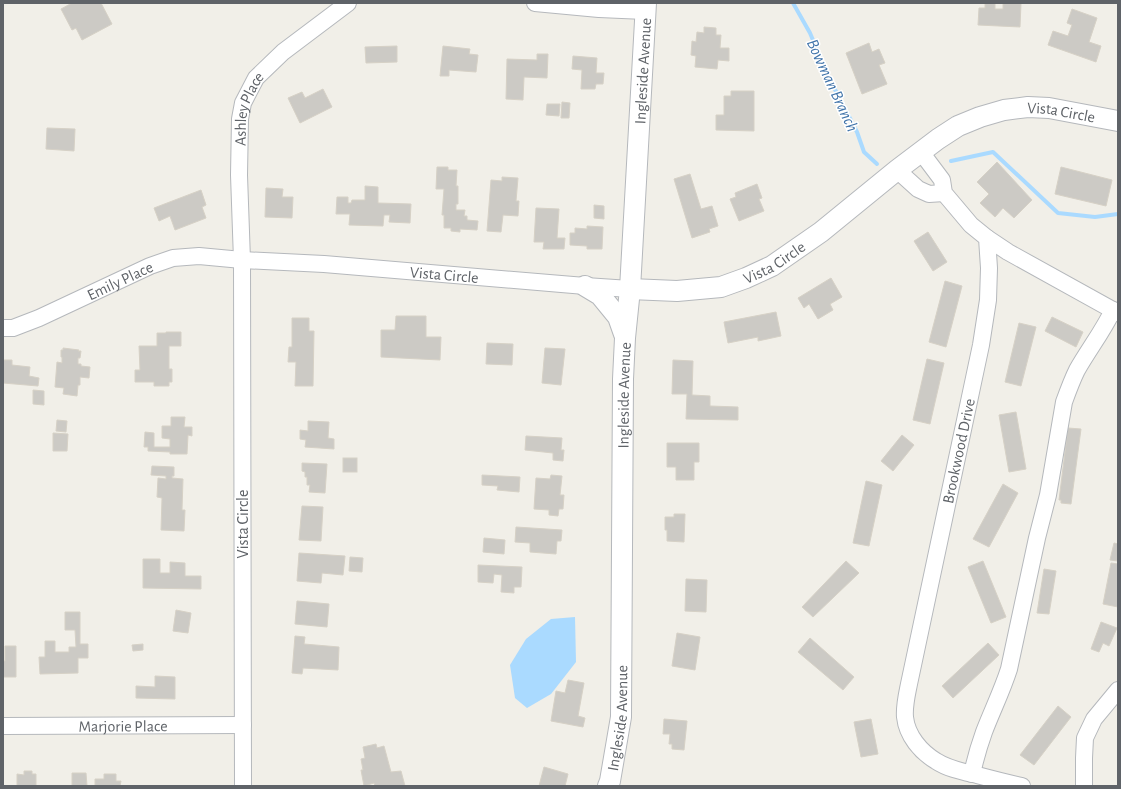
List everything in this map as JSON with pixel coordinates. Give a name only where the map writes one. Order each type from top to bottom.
[{"type":"street","name":"Ashley Place","points":[[242,260],[239,175],[240,119],[243,102],[256,78],[283,52],[348,3]]},
{"type":"street","points":[[535,3],[599,9],[645,7]]},
{"type":"street","name":"Ingleside Avenue","points":[[608,786],[621,717],[622,451],[625,338],[630,289],[645,7]]},
{"type":"street","name":"Vista Circle","points":[[243,786],[242,260],[395,269],[630,289],[677,291],[721,287],[772,266],[821,232],[897,170],[958,126],[980,117],[1004,110],[1028,107],[1049,108],[1118,121]]},
{"type":"street","points":[[921,152],[942,180],[944,193],[972,225],[987,238],[1008,252],[1115,312],[1077,370],[1068,389],[1064,402],[1048,495],[1037,538],[1009,669],[1003,688],[978,748],[972,774]]},
{"type":"street","points":[[897,170],[918,189],[929,194],[944,193]]},
{"type":"street","name":"Brookwood Drive","points":[[987,238],[989,268],[988,300],[981,345],[908,684],[905,717],[913,741],[929,757],[938,763],[972,774],[1022,786]]},
{"type":"street","name":"Emily Place","points":[[3,328],[13,328],[40,318],[150,266],[173,258],[199,256],[242,260]]},
{"type":"street","points":[[585,286],[600,295],[618,317],[625,338]]},
{"type":"street","points":[[1084,786],[1085,738],[1094,719],[1115,701]]},
{"type":"street","name":"Marjorie Place","points":[[3,726],[242,725]]},
{"type":"water","points":[[575,617],[576,662],[551,694],[527,708],[515,698],[510,665],[526,639],[551,619]]},
{"type":"building","points":[[72,3],[101,3],[112,24],[82,40],[76,28],[72,30],[61,9]]},
{"type":"building","points":[[985,3],[995,3],[995,9],[1003,9],[1003,3],[1021,3],[1020,27],[978,25],[979,8],[985,8]]},
{"type":"building","points":[[1072,9],[1097,18],[1089,42],[1101,46],[1096,62],[1048,45],[1053,31],[1068,36],[1072,25],[1067,23]]},
{"type":"building","points":[[704,27],[716,28],[716,35],[721,35],[720,48],[729,48],[729,61],[718,60],[717,69],[695,67],[696,56],[691,55],[692,41],[696,42],[697,32],[704,33]]},
{"type":"building","points":[[869,43],[872,52],[879,49],[885,63],[879,65],[887,84],[862,94],[846,53]]},
{"type":"building","points":[[397,46],[397,62],[366,63],[365,47]]},
{"type":"building","points":[[443,46],[470,49],[469,54],[478,55],[476,72],[449,70],[449,76],[440,76]]},
{"type":"building","points":[[537,54],[548,54],[547,78],[524,77],[523,100],[506,99],[507,59],[537,60]]},
{"type":"building","points":[[573,56],[597,58],[596,73],[604,73],[603,84],[596,84],[595,89],[581,89],[582,70],[572,69]]},
{"type":"building","points":[[323,89],[332,107],[300,123],[288,98],[302,92],[305,98]]},
{"type":"building","points":[[731,91],[754,91],[754,131],[716,130],[716,115],[724,115],[724,96],[731,96]]},
{"type":"building","points":[[562,102],[570,103],[569,118],[561,118]]},
{"type":"building","points":[[547,104],[560,104],[559,116],[546,115]]},
{"type":"building","points":[[47,128],[75,129],[74,151],[46,149]]},
{"type":"building","points":[[997,162],[1032,200],[1014,218],[1003,208],[995,217],[980,203],[989,194],[977,182]]},
{"type":"building","points":[[437,167],[448,167],[448,170],[457,170],[456,186],[458,186],[458,204],[456,204],[456,210],[465,210],[464,216],[467,216],[467,220],[478,221],[477,230],[460,229],[460,232],[451,231],[451,228],[444,228],[444,215],[442,215],[444,189],[436,189]]},
{"type":"building","points":[[1061,167],[1112,180],[1106,206],[1055,194]]},
{"type":"building","points":[[690,174],[701,209],[712,206],[718,226],[709,229],[710,232],[692,238],[674,179]]},
{"type":"building","points":[[502,177],[518,178],[516,201],[519,201],[518,216],[503,215],[501,232],[487,231],[491,180],[502,181]]},
{"type":"building","points":[[757,184],[762,198],[759,199],[764,211],[739,221],[730,199],[736,197],[735,193]]},
{"type":"building","points":[[365,186],[378,187],[378,203],[411,204],[410,223],[389,222],[390,215],[384,215],[383,226],[349,225],[350,214],[336,214],[337,197],[348,197],[348,203],[351,203],[352,200],[365,200]]},
{"type":"building","points":[[266,188],[283,189],[282,197],[293,197],[292,218],[265,217]]},
{"type":"building","points":[[201,190],[206,205],[202,207],[206,218],[175,230],[170,216],[159,221],[154,208]]},
{"type":"building","points":[[594,205],[604,206],[604,219],[594,218]]},
{"type":"building","points":[[536,208],[559,209],[557,238],[565,238],[564,249],[543,249],[544,242],[534,242]]},
{"type":"building","points":[[587,226],[603,227],[602,249],[587,249],[587,246],[570,245],[570,233],[575,233],[575,228],[587,229]]},
{"type":"building","points":[[928,232],[947,262],[933,271],[914,241]]},
{"type":"building","points":[[831,278],[842,297],[830,304],[833,310],[818,319],[809,304],[804,308],[798,298]]},
{"type":"building","points":[[945,281],[962,286],[946,347],[929,342]]},
{"type":"building","points":[[776,312],[781,336],[758,341],[758,337],[728,343],[724,322]]},
{"type":"building","points":[[396,316],[426,316],[426,337],[441,337],[440,360],[381,357],[381,330],[395,330]]},
{"type":"building","points":[[1052,317],[1083,332],[1076,347],[1045,331]]},
{"type":"building","points":[[292,318],[309,318],[309,331],[314,331],[313,386],[295,386],[296,362],[288,362],[289,347],[292,347]]},
{"type":"building","points":[[1019,323],[1036,327],[1021,386],[1005,382]]},
{"type":"building","points":[[181,332],[181,346],[169,346],[169,369],[172,369],[172,382],[169,382],[169,386],[154,386],[154,382],[135,382],[135,370],[140,370],[139,346],[157,346],[157,333]]},
{"type":"building","points":[[487,343],[513,344],[512,365],[486,364]]},
{"type":"building","points":[[63,348],[81,351],[80,358],[78,358],[78,364],[81,364],[81,366],[90,367],[89,378],[80,377],[80,385],[78,385],[77,396],[63,394],[64,388],[55,387],[57,362],[62,363],[61,350],[63,350]]},
{"type":"building","points":[[545,348],[565,349],[561,385],[542,383]]},
{"type":"building","points":[[927,359],[944,363],[930,424],[913,420]]},
{"type":"building","points":[[3,360],[12,360],[12,365],[30,367],[29,376],[39,378],[38,386],[3,383]]},
{"type":"building","points":[[673,360],[693,361],[692,395],[710,396],[710,406],[738,407],[738,420],[686,419],[687,394],[672,394]]},
{"type":"building","points":[[33,390],[44,391],[44,405],[33,404]]},
{"type":"building","points":[[1016,412],[1026,469],[1009,472],[999,415]]},
{"type":"building","points":[[171,417],[185,417],[184,427],[192,427],[192,436],[188,435],[187,454],[170,454],[170,452],[148,451],[148,447],[144,447],[145,432],[154,433],[154,447],[170,447],[170,439],[162,438],[162,426],[171,426]]},
{"type":"building","points":[[57,420],[67,421],[66,432],[56,431]]},
{"type":"building","points":[[308,421],[329,422],[328,438],[334,439],[334,449],[305,447],[306,440],[300,439],[300,430],[308,431]]},
{"type":"building","points":[[1068,428],[1081,429],[1071,504],[1061,503],[1061,500],[1059,500]]},
{"type":"building","points":[[53,433],[68,434],[67,451],[53,451]]},
{"type":"building","points":[[902,435],[914,445],[893,471],[881,461]]},
{"type":"building","points":[[526,436],[562,438],[561,450],[564,450],[563,461],[553,460],[553,453],[525,450]]},
{"type":"building","points":[[667,443],[699,443],[699,462],[694,462],[694,480],[676,480],[676,467],[667,467]]},
{"type":"building","points":[[343,458],[357,458],[357,472],[343,472]]},
{"type":"building","points":[[302,463],[327,464],[325,493],[309,492],[310,485],[307,485],[307,477],[305,477],[305,472],[302,471]]},
{"type":"building","points":[[152,466],[174,467],[174,476],[172,476],[172,478],[183,479],[182,510],[185,510],[184,531],[161,530],[162,498],[157,497],[158,478],[166,479],[166,476],[151,475]]},
{"type":"building","points":[[482,475],[520,477],[519,492],[497,490],[498,486],[482,485]]},
{"type":"building","points":[[551,475],[562,476],[560,495],[564,495],[563,509],[559,509],[558,516],[549,515],[549,510],[534,509],[536,478],[550,479]]},
{"type":"building","points":[[866,481],[882,485],[869,546],[853,543]]},
{"type":"building","points":[[1003,484],[1018,493],[989,547],[973,539]]},
{"type":"building","points":[[302,506],[323,507],[321,541],[299,540]]},
{"type":"building","points":[[674,514],[685,514],[684,542],[667,541],[665,517],[674,517]]},
{"type":"building","points":[[516,527],[562,530],[561,541],[557,541],[556,554],[530,552],[530,543],[515,542]]},
{"type":"building","points":[[484,538],[505,540],[504,554],[483,552]]},
{"type":"building","points":[[1114,543],[1118,544],[1118,561],[1110,560]]},
{"type":"building","points":[[299,553],[345,556],[343,575],[322,573],[321,583],[297,581]]},
{"type":"building","points":[[350,557],[363,558],[362,572],[349,571]]},
{"type":"building","points":[[143,559],[160,559],[160,573],[170,573],[170,562],[185,563],[185,576],[201,576],[201,589],[143,588]]},
{"type":"building","points":[[846,561],[859,573],[813,617],[802,607]]},
{"type":"building","points":[[983,561],[1006,617],[991,623],[968,567]]},
{"type":"building","points":[[1111,563],[1118,564],[1118,607],[1103,604]]},
{"type":"building","points":[[478,565],[522,567],[521,587],[514,587],[514,593],[501,592],[502,575],[494,574],[493,583],[478,582]]},
{"type":"building","points":[[1044,569],[1056,571],[1049,614],[1037,613]]},
{"type":"building","points":[[686,579],[707,580],[706,612],[685,611]]},
{"type":"building","points":[[297,601],[329,604],[327,627],[295,624]]},
{"type":"building","points":[[176,610],[191,613],[188,633],[173,631]]},
{"type":"building","points":[[65,612],[80,612],[80,644],[88,644],[88,658],[78,658],[78,673],[40,674],[39,657],[45,657],[45,641],[55,641],[55,652],[69,652],[69,647],[76,647],[75,630],[65,630]]},
{"type":"building","points":[[1101,622],[1117,628],[1109,646],[1103,643],[1099,652],[1091,649]]},
{"type":"building","points":[[677,633],[700,637],[695,670],[672,666]]},
{"type":"building","points":[[295,636],[305,637],[304,644],[339,647],[338,670],[303,668],[302,674],[292,673]]},
{"type":"building","points":[[810,638],[854,677],[843,690],[798,652]]},
{"type":"building","points":[[988,643],[999,655],[953,698],[942,686]]},
{"type":"building","points":[[143,644],[143,650],[133,651],[132,645]]},
{"type":"building","points":[[5,646],[16,646],[16,677],[3,677]]},
{"type":"building","points":[[155,676],[175,677],[175,699],[136,698],[136,686],[155,687]]},
{"type":"building","points":[[568,680],[584,683],[578,716],[585,718],[583,727],[551,721],[556,691],[565,693]]},
{"type":"building","points":[[1058,706],[1071,717],[1034,765],[1020,755]]},
{"type":"building","points":[[664,719],[687,721],[684,750],[672,749],[672,744],[669,744],[670,734],[663,734]]},
{"type":"building","points":[[871,719],[878,754],[861,757],[854,722]]},
{"type":"building","points":[[376,744],[377,748],[384,746],[391,772],[401,771],[405,786],[375,786],[374,783],[364,786],[361,770],[363,770],[361,759],[365,758],[363,747]]},
{"type":"building","points":[[544,767],[568,774],[565,786],[539,786]]},
{"type":"building","points":[[24,771],[32,771],[32,774],[36,774],[36,786],[17,786],[17,774],[24,775]]},
{"type":"building","points":[[72,773],[86,773],[87,786],[72,786]]},
{"type":"building","points":[[104,774],[116,774],[116,781],[121,781],[120,786],[95,786],[95,779],[104,779]]},
{"type":"waterway","name":"Bowman Branch","points":[[793,3],[810,33],[828,76],[857,132],[864,152],[877,164]]},
{"type":"waterway","name":"Bowman Branch","points":[[951,161],[993,152],[1058,213],[1095,217],[1118,214]]}]
